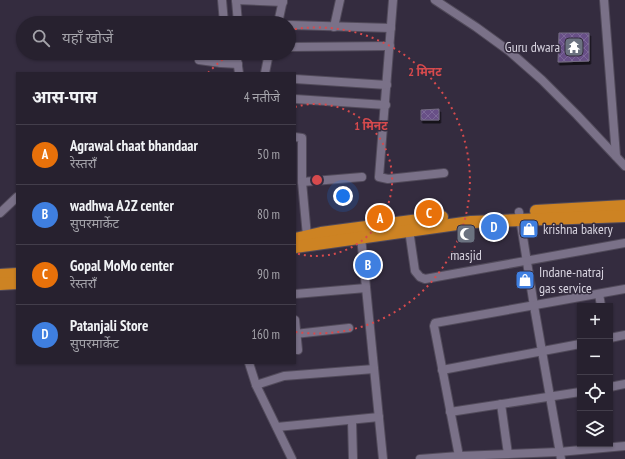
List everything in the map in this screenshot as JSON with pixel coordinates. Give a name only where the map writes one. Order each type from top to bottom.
[{"type":"highway","points":[[296,247],[471,222],[625,206]]},
{"type":"highway","points":[[301,238],[436,218],[625,216]]},
{"type":"highway","points":[[0,275],[16,274]]},
{"type":"highway","points":[[0,284],[16,283]]},
{"type":"street","points":[[222,0],[223,16]]},
{"type":"street","points":[[237,16],[236,0],[283,1],[280,16]]},
{"type":"street","points":[[334,27],[340,0]]},
{"type":"street","points":[[393,0],[386,105],[379,175],[380,178],[388,179],[444,173]]},
{"type":"street","points":[[435,0],[444,3],[509,51],[542,80],[625,166]]},
{"type":"street","points":[[604,0],[616,156]]},
{"type":"street","points":[[296,25],[391,28]]},
{"type":"street","points":[[296,47],[390,46]]},
{"type":"street","points":[[199,60],[238,64]]},
{"type":"street","points":[[237,60],[239,72]]},
{"type":"street","points":[[265,72],[268,60]]},
{"type":"street","points":[[296,79],[387,85]]},
{"type":"street","points":[[296,99],[386,105]]},
{"type":"street","points":[[296,137],[302,138],[298,166],[302,182],[301,238]]},
{"type":"street","points":[[302,182],[362,177]]},
{"type":"street","points":[[0,213],[16,198]]},
{"type":"street","points":[[520,216],[526,260],[560,455]]},
{"type":"street","points":[[409,230],[415,271],[424,279],[625,243]]},
{"type":"street","points":[[361,237],[383,459]]},
{"type":"street","points":[[296,294],[366,288]]},
{"type":"street","points":[[454,457],[450,412],[434,326],[435,323],[625,289]]},
{"type":"street","points":[[599,294],[600,303]]},
{"type":"street","points":[[298,350],[296,334],[349,328]]},
{"type":"street","points":[[613,337],[625,335]]},
{"type":"street","points":[[442,370],[577,345]]},
{"type":"street","points":[[249,364],[256,385],[292,459]]},
{"type":"street","points":[[256,385],[284,376],[374,368]]},
{"type":"street","points":[[613,386],[625,384]]},
{"type":"street","points":[[450,412],[577,392]]},
{"type":"street","points":[[502,404],[508,454]]},
{"type":"street","points":[[277,427],[378,418]]},
{"type":"street","points":[[352,421],[353,459]]},
{"type":"street","points":[[613,446],[625,446]]},
{"type":"street","points":[[420,459],[508,454],[560,455],[599,447]]},
{"type":"building","name":"Guru dwara","points":[[559,33],[589,33],[589,61],[558,62]]},
{"type":"building","points":[[439,109],[439,120],[421,120],[421,110]]},
{"type":"place","name":"Guru dwara","points":[[574,47]]},
{"type":"place","name":"Gopal MoMo center","points":[[429,213]]},
{"type":"place","name":"Agrawal chaat bhandaar","points":[[380,218]]},
{"type":"place","name":"Patanjali Store","points":[[494,227]]},
{"type":"place","name":"krishna bakery","points":[[529,229]]},
{"type":"place","name":"masjid","points":[[466,234]]},
{"type":"place","name":"wadhwa A2Z center","points":[[368,265]]},
{"type":"place","name":"Indane-natraj gas service","points":[[525,280]]}]
